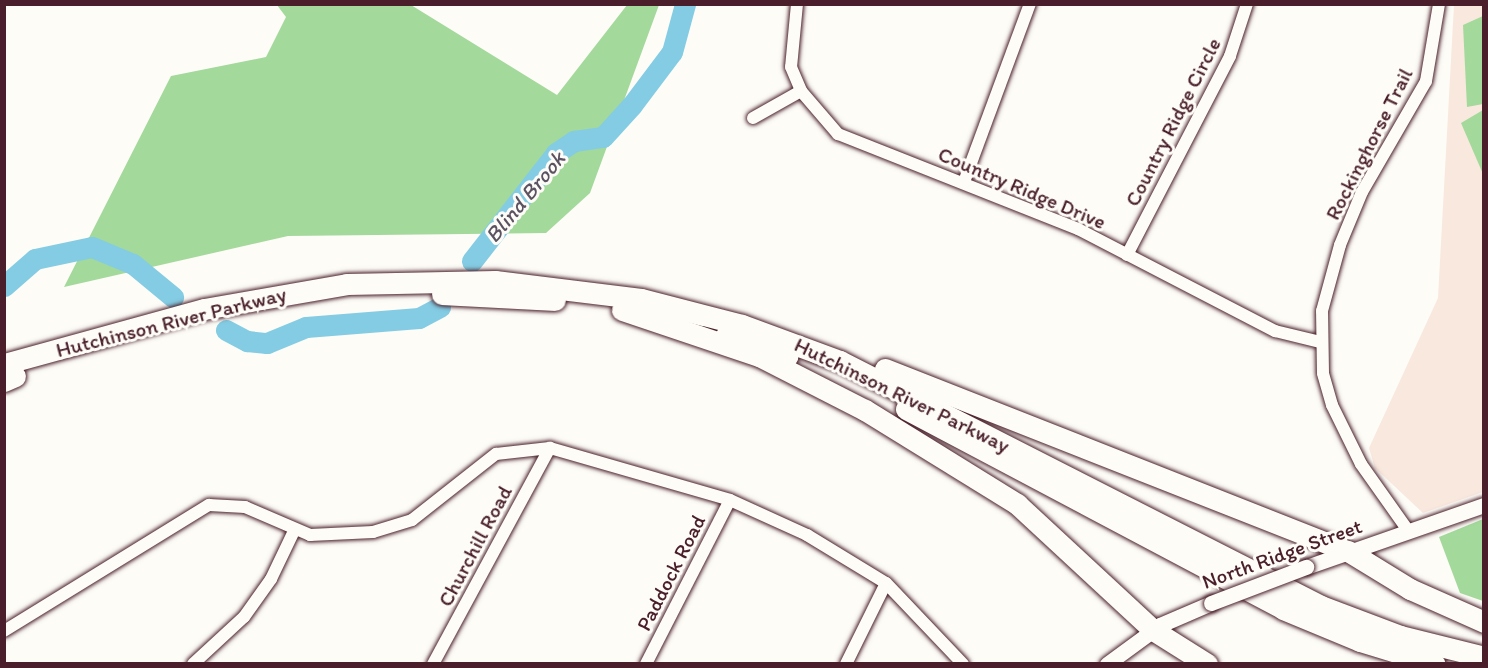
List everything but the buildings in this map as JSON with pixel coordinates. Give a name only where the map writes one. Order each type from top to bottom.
[{"type":"highway","name":"Hutchinson River Parkway","points":[[7,375],[214,306],[369,282],[547,285],[702,313],[859,370],[1341,615],[1484,657]]},
{"type":"highway","name":"Hutchinson River Parkway","points":[[7,375],[210,322],[333,300],[478,295],[622,310],[723,334],[840,377],[1283,609],[1360,641],[1435,663]]},
{"type":"highway","points":[[622,310],[769,360],[865,410],[1028,513],[1153,630],[1207,663]]},
{"type":"highway","points":[[702,313],[806,338],[1348,551],[1410,588],[1484,622]]},
{"type":"street","name":"Country Ridge Drive","points":[[797,4],[790,42],[801,91],[838,134],[964,182],[1127,255],[1275,331],[1320,342]]},
{"type":"street","points":[[964,182],[1030,4]]},
{"type":"street","name":"Country Ridge Circle","points":[[1127,255],[1230,56],[1247,4]]},
{"type":"street","name":"Rockinghorse Trail","points":[[1407,529],[1346,437],[1323,373],[1320,342],[1322,311],[1340,245],[1362,192],[1426,81],[1439,4]]},
{"type":"street","points":[[753,118],[801,91]]},
{"type":"street","points":[[4,631],[209,505],[245,507],[310,535],[400,527],[496,454],[550,448],[730,500],[807,535],[886,583],[963,663]]},
{"type":"street","name":"Churchill Road","points":[[433,663],[550,448]]},
{"type":"street","name":"Paddock Road","points":[[646,663],[730,500]]},
{"type":"street","name":"North Ridge Street","points":[[1107,663],[1153,630],[1211,603],[1407,529],[1484,505]]},
{"type":"street","points":[[193,663],[244,617],[271,579],[295,529]]},
{"type":"street","points":[[846,663],[886,583]]},
{"type":"shaded area","points":[[1454,5],[1483,5],[1483,492],[1423,513],[1375,468],[1369,448],[1438,298]]},
{"type":"green space","points":[[277,5],[411,5],[557,95],[627,5],[659,5],[590,193],[546,233],[288,236],[64,287],[171,76],[266,57],[286,17]]},
{"type":"green space","points":[[1483,16],[1483,104],[1467,107],[1463,25]]},
{"type":"green space","points":[[1483,110],[1483,174],[1461,123]]},
{"type":"green space","points":[[1483,519],[1483,601],[1460,593],[1439,537]]},
{"type":"waterway","name":"Blind Brook","points":[[472,261],[556,153],[574,141],[603,137],[632,105],[672,52],[685,4]]},
{"type":"waterway","name":"Blind Brook","points":[[4,286],[35,259],[92,247],[133,264],[173,297]]},
{"type":"waterway","name":"Blind Brook","points":[[226,330],[247,341],[267,343],[306,327],[419,318],[440,307]]}]
